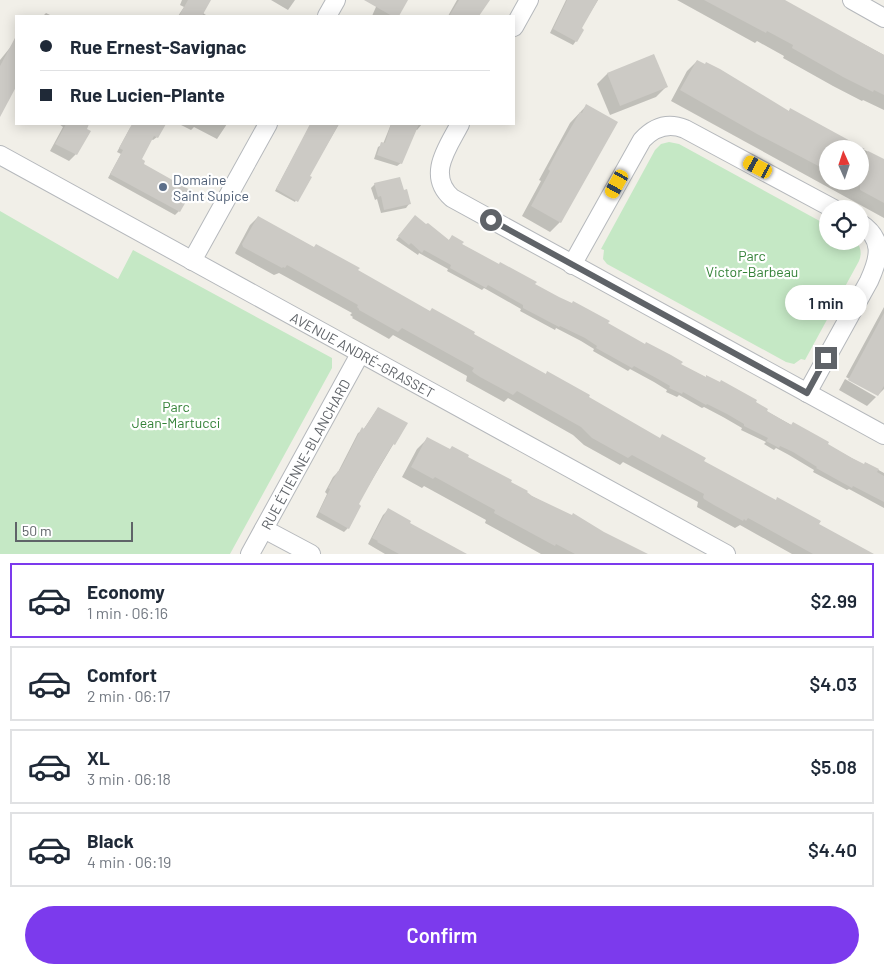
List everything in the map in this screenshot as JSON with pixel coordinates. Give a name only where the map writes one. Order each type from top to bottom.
[{"type":"street","points":[[328,15],[336,0]]},
{"type":"street","points":[[515,25],[529,0]]},
{"type":"street","points":[[852,0],[884,18]]},
{"type":"street","points":[[192,261],[267,125]]},
{"type":"street","points":[[460,125],[440,165],[439,176],[445,190],[458,202],[884,435]]},
{"type":"street","points":[[572,265],[642,140],[654,130],[664,126],[675,125],[685,129],[819,201]]},
{"type":"street","name":"AVENUE ANDRÉ-GRASSET","points":[[0,155],[726,554]]},
{"type":"street","points":[[807,393],[877,262],[879,250],[876,240],[869,229]]},
{"type":"street","name":"RUE ÉTIENNE-BLANCHARD","points":[[250,554],[360,354]]},
{"type":"street","points":[[264,528],[311,554]]},
{"type":"green space","name":"Parc Victor-Barbeau","points":[[669,142],[679,144],[819,221],[819,250],[860,250],[861,256],[859,261],[805,360],[801,359],[794,364],[786,362],[607,264],[603,259],[604,250],[601,249],[655,150],[661,144]]},
{"type":"green space","name":"Parc Jean-Martucci","points":[[0,211],[118,279],[133,250],[332,358],[332,368],[230,554],[0,554]]},
{"type":"building","points":[[188,0],[211,0],[203,15],[180,15]]},
{"type":"building","points":[[364,0],[408,0],[400,15],[390,15]]},
{"type":"building","points":[[459,0],[490,0],[480,15],[450,15]]},
{"type":"building","points":[[567,0],[598,0],[582,28],[584,30],[577,42],[553,29]]},
{"type":"building","points":[[704,0],[785,0],[884,55],[884,95],[874,90],[873,92],[843,77],[792,48],[793,45]]},
{"type":"building","points":[[15,38],[15,89],[0,117],[0,66]]},
{"type":"building","points":[[654,54],[668,87],[620,106],[607,73]]},
{"type":"building","points":[[697,60],[705,64],[706,62],[789,111],[790,108],[849,140],[819,140],[819,166],[757,134],[680,90]]},
{"type":"building","points":[[586,104],[618,122],[561,223],[531,206],[550,171],[548,169],[558,150]]},
{"type":"building","points":[[65,125],[89,125],[87,129],[91,131],[77,155],[55,144]]},
{"type":"building","points":[[131,125],[165,125],[158,138],[154,136],[142,159],[145,161],[144,164],[192,191],[180,212],[110,174],[123,150],[119,148]]},
{"type":"building","points":[[309,125],[338,125],[298,202],[276,189]]},
{"type":"building","points":[[391,125],[419,125],[402,164],[377,155],[381,142],[385,143]]},
{"type":"building","points":[[869,152],[884,159],[884,203],[860,190],[869,190]]},
{"type":"building","points":[[400,177],[404,190],[407,189],[411,204],[384,210],[381,196],[378,197],[374,183]]},
{"type":"building","points":[[415,215],[449,240],[452,235],[464,242],[462,244],[537,282],[535,284],[572,303],[573,301],[610,321],[608,323],[645,344],[646,342],[671,355],[683,362],[681,364],[706,377],[706,375],[720,382],[721,380],[757,400],[756,402],[768,409],[767,411],[791,425],[793,422],[829,442],[828,444],[852,458],[879,469],[877,472],[884,476],[884,502],[853,486],[852,488],[816,468],[793,452],[780,446],[779,448],[766,441],[768,438],[744,426],[744,424],[727,414],[683,392],[682,394],[669,388],[670,386],[634,366],[632,368],[596,348],[597,346],[585,338],[523,308],[523,305],[488,285],[486,288],[450,268],[451,265],[424,250],[422,253],[411,243],[409,245],[398,236]]},
{"type":"building","points":[[258,216],[314,247],[316,244],[360,268],[358,270],[430,311],[432,308],[546,374],[547,371],[590,395],[589,397],[660,438],[662,434],[706,458],[704,461],[776,500],[777,497],[821,521],[819,524],[874,554],[813,554],[748,518],[746,521],[744,519],[743,521],[704,499],[704,494],[632,455],[628,458],[592,438],[581,427],[517,391],[513,395],[474,373],[472,371],[474,368],[402,328],[398,332],[359,310],[358,305],[287,265],[285,268],[282,268],[243,247],[242,244]]},
{"type":"building","points":[[884,313],[884,386],[878,396],[848,380]]},
{"type":"building","points":[[378,407],[408,423],[380,466],[359,504],[361,506],[349,529],[319,512],[330,489],[328,488],[342,466],[362,427],[364,429]]},
{"type":"building","points":[[427,437],[450,449],[452,446],[469,455],[468,457],[512,480],[511,482],[528,491],[532,496],[572,515],[573,513],[604,532],[648,554],[575,554],[556,544],[555,546],[494,513],[495,510],[435,477],[433,479],[411,467]]},
{"type":"building","points":[[388,508],[411,521],[410,523],[467,554],[399,554],[377,542],[372,538]]},
{"type":"place","name":"Domaine Saint Supice","points":[[163,187]]},
{"type":"route","points":[[491,220],[807,393],[826,358]]}]
